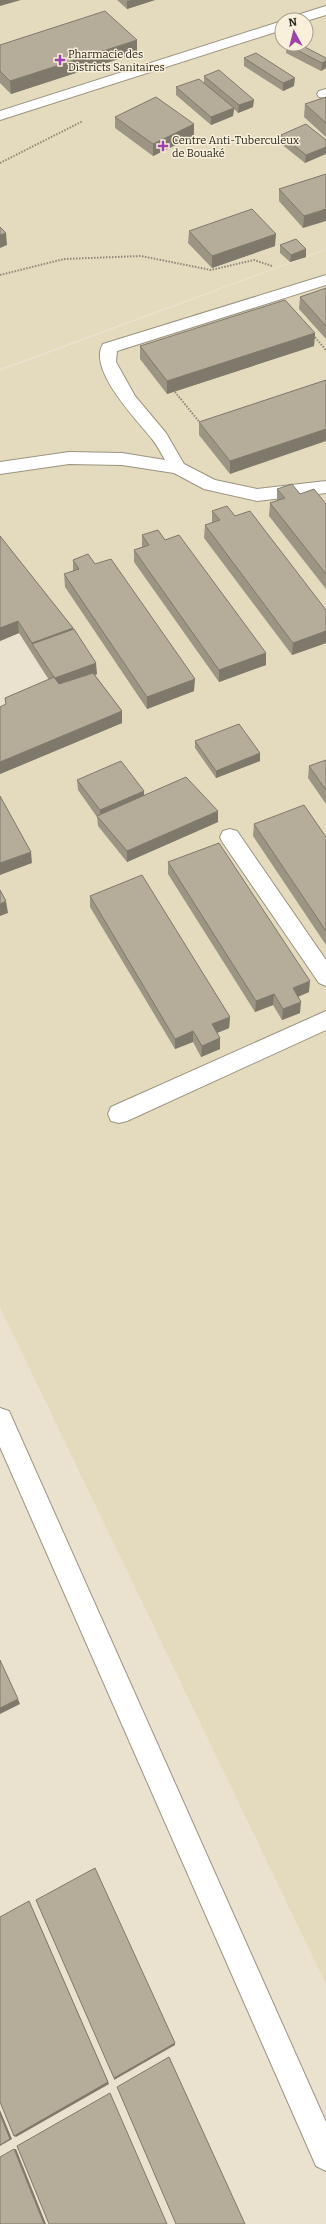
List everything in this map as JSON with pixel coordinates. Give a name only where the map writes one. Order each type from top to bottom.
[{"type":"street","points":[[314,14],[326,10]]},
{"type":"street","points":[[0,116],[274,27]]},
{"type":"street","points":[[178,468],[160,437],[128,399],[108,362],[109,348],[326,280]]},
{"type":"street","points":[[0,468],[69,458],[122,459],[178,468],[210,485],[258,495],[326,486]]},
{"type":"street","points":[[230,837],[326,977]]},
{"type":"street","points":[[119,1114],[326,1020]]},
{"type":"street","points":[[0,1419],[326,2156]]},
{"type":"path","points":[[0,275],[64,259],[140,256],[211,270],[254,260],[278,268],[302,288]]},
{"type":"path","points":[[278,296],[326,350]]},
{"type":"path","points":[[175,392],[203,426]]},
{"type":"shaded area","name":"Centre Anti-Tuberculeux de Bouaké","points":[[21,0],[326,0],[326,249],[0,369],[0,6]]},
{"type":"shaded area","points":[[326,250],[326,1984],[0,1307],[0,710],[55,689],[33,655],[0,547],[0,371]]},
{"type":"building","points":[[105,11],[137,40],[10,81],[0,71],[0,45]]},
{"type":"building","points":[[301,52],[314,52],[326,58],[326,61],[322,63]]},
{"type":"building","points":[[256,53],[295,78],[283,83],[244,58]]},
{"type":"building","points":[[219,70],[254,100],[239,105],[204,76]]},
{"type":"building","points":[[199,79],[234,108],[211,117],[176,87]]},
{"type":"building","points":[[156,97],[194,124],[153,144],[115,117]]},
{"type":"building","points":[[326,97],[326,123],[305,104]]},
{"type":"building","points":[[306,124],[326,140],[326,147],[306,155],[281,135]]},
{"type":"building","points":[[326,174],[326,209],[304,216],[279,189]]},
{"type":"building","points":[[252,209],[276,234],[212,256],[189,231]]},
{"type":"building","points":[[0,227],[6,233],[0,235]]},
{"type":"building","points":[[296,239],[306,249],[291,255],[280,245]]},
{"type":"building","points":[[326,288],[326,326],[300,297]]},
{"type":"building","points":[[285,300],[315,333],[167,381],[140,346]]},
{"type":"building","points":[[326,380],[326,429],[230,461],[199,422]]},
{"type":"building","points":[[292,484],[300,494],[314,489],[326,504],[326,574],[270,503],[285,498],[277,489]]},
{"type":"building","points":[[227,506],[235,516],[250,511],[326,610],[326,631],[293,643],[205,525],[220,520],[212,511]]},
{"type":"building","points":[[158,530],[165,540],[179,535],[266,653],[219,670],[134,550],[149,545],[142,535]]},
{"type":"building","points":[[0,536],[73,628],[32,643],[18,621],[0,628]]},
{"type":"building","points":[[88,554],[95,564],[111,559],[195,679],[147,697],[64,574],[79,569],[73,560]]},
{"type":"building","points":[[74,629],[96,663],[55,678],[32,644]]},
{"type":"building","points":[[93,673],[122,711],[0,762],[0,707],[6,704],[5,698],[54,677],[59,684]]},
{"type":"building","points":[[239,724],[260,753],[216,771],[195,741]]},
{"type":"building","points":[[326,760],[326,790],[309,766]]},
{"type":"building","points":[[121,761],[144,791],[100,810],[77,780]]},
{"type":"building","points":[[186,777],[218,811],[127,851],[97,816]]},
{"type":"building","points":[[0,796],[31,852],[0,863]]},
{"type":"building","points":[[304,805],[326,837],[326,931],[254,824]]},
{"type":"building","points":[[219,843],[310,981],[293,988],[301,1002],[283,1009],[274,994],[256,1001],[168,862]]},
{"type":"building","points":[[142,875],[230,1017],[212,1024],[220,1038],[202,1046],[193,1031],[175,1039],[90,896]]},
{"type":"building","points":[[0,890],[6,901],[0,904]]},
{"type":"building","points":[[0,1660],[18,1699],[0,1708]]},
{"type":"building","points":[[95,1868],[175,2043],[114,2078],[36,1900]]},
{"type":"building","points":[[29,1901],[108,2082],[14,2136],[0,2102],[0,1917]]},
{"type":"building","points":[[169,2057],[245,2224],[176,2224],[117,2087]]},
{"type":"building","points":[[110,2093],[167,2224],[49,2224],[17,2146]]},
{"type":"building","points":[[0,2114],[10,2139],[0,2145]]},
{"type":"building","points":[[14,2149],[44,2224],[0,2224],[0,2157]]},
{"type":"place","name":"Pharmacie des Districts Sanitaires","points":[[60,60]]},
{"type":"place","name":"Centre Anti-Tuberculeux de Bouaké","points":[[163,146]]}]
